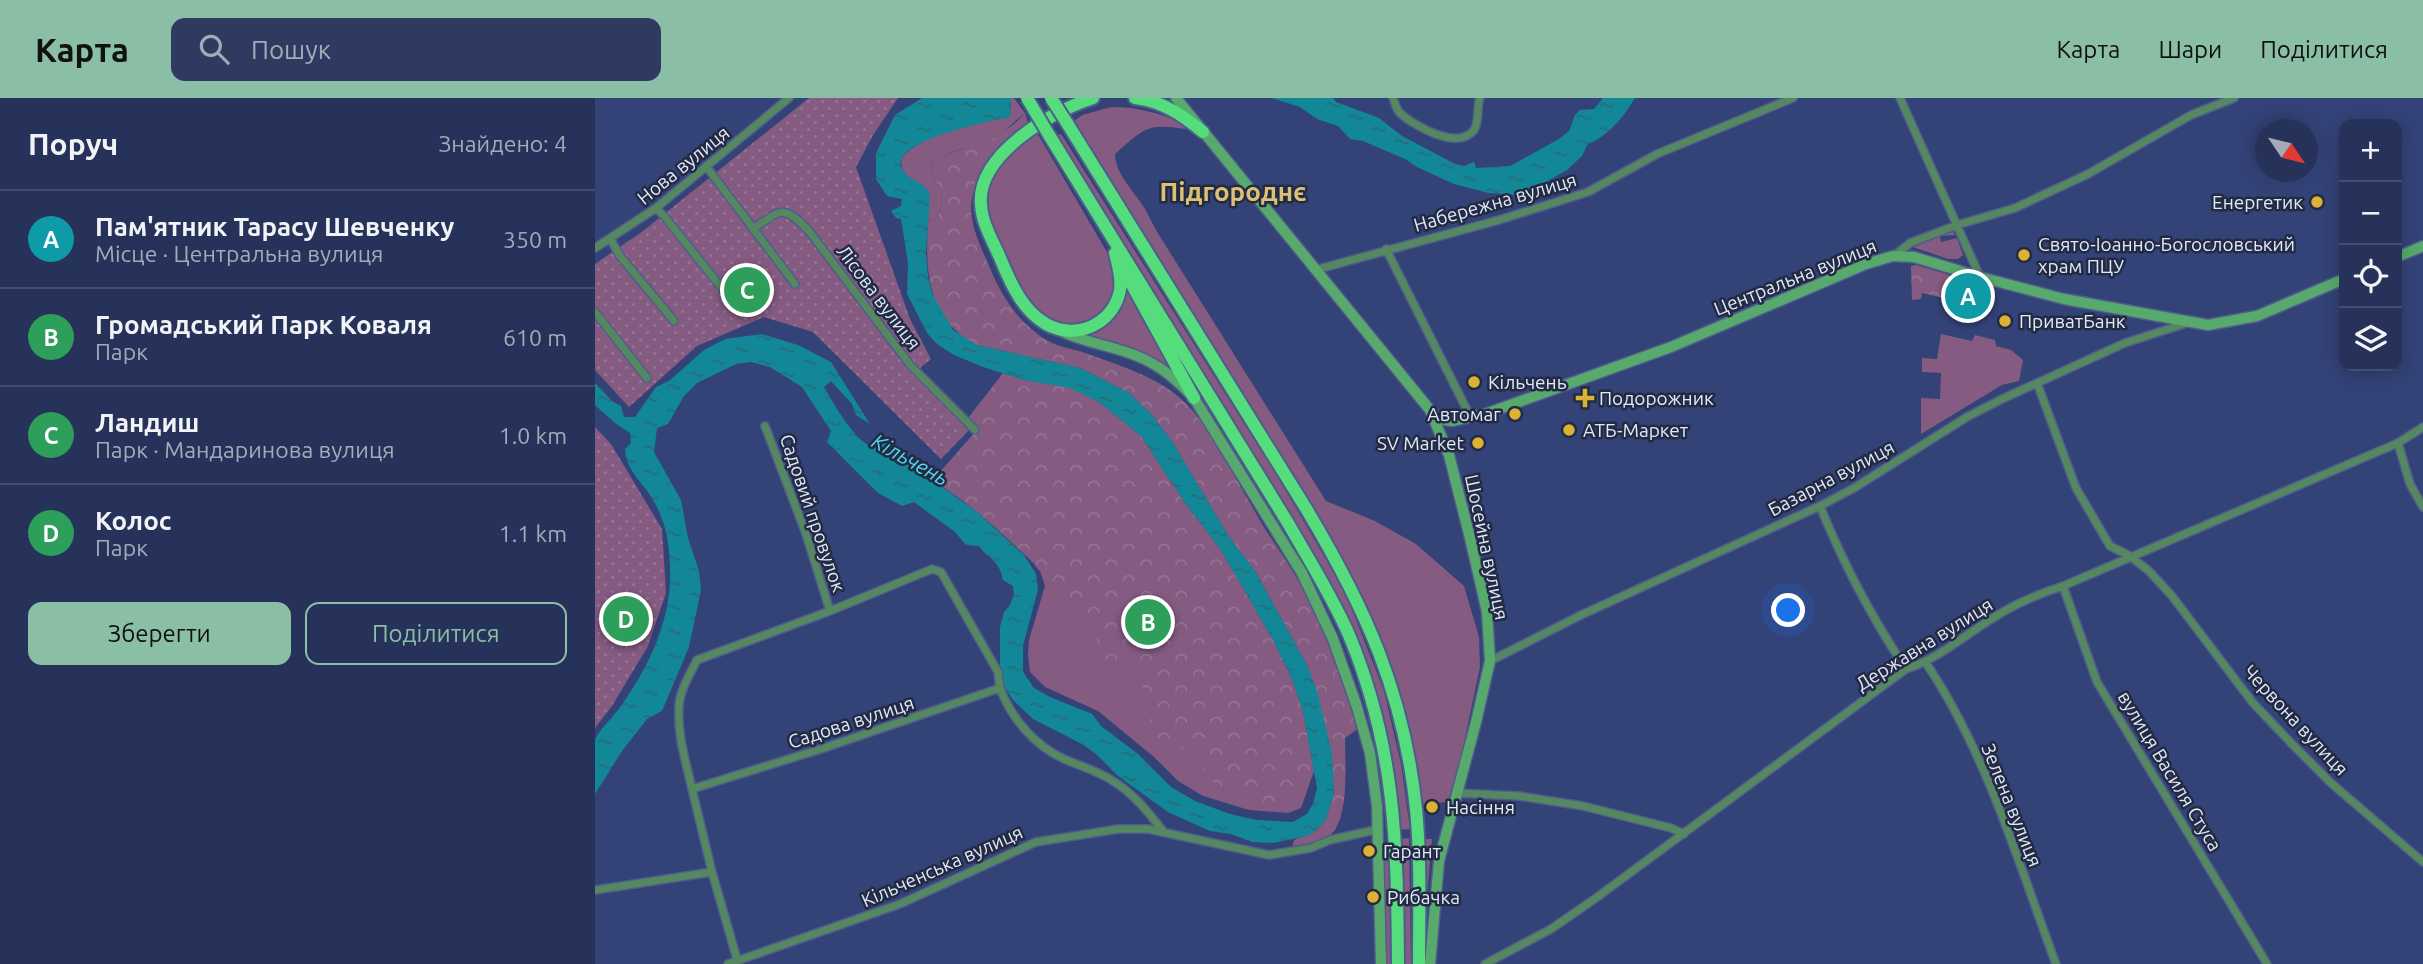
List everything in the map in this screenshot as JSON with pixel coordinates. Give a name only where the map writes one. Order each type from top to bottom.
[{"type":"highway","points":[[1027,98],[1288,523],[1349,635],[1371,696],[1390,782],[1395,822],[1398,964]]},
{"type":"highway","points":[[1051,98],[1314,521],[1339,563],[1370,627],[1392,688],[1413,783],[1417,833],[1419,964]]},
{"type":"highway","points":[[1093,98],[1071,106],[1013,143],[991,167],[981,192],[983,216],[1007,275],[1019,295],[1034,315],[1056,329],[1073,332],[1087,329],[1098,324],[1111,311],[1118,298],[1121,282],[1115,253]]},
{"type":"highway","points":[[1135,98],[1170,108],[1203,132]]},
{"type":"highway","points":[[1093,205],[1115,253],[1194,398]]},
{"type":"main road","name":"Шосейна вулиця","points":[[1176,98],[1430,411],[1449,455],[1487,612],[1490,661],[1439,862],[1430,964]]},
{"type":"main road","points":[[2402,255],[2423,246]]},
{"type":"main road","name":"Центральна вулиця","points":[[1430,411],[1440,419],[1453,421],[1471,418],[1579,382],[1671,347],[1866,264],[1893,256],[1914,257],[1980,278],[2064,299],[2187,323],[2216,325],[2257,316],[2339,281]]},
{"type":"main road","points":[[1056,329],[1137,355],[1173,377],[1194,398],[1302,573],[1333,639],[1370,753],[1379,829],[1381,964]]},
{"type":"street","points":[[1393,98],[1398,111],[1419,127],[1440,136],[1457,138],[1471,133],[1476,127],[1480,98]]},
{"type":"street","name":"Набережна вулиця","points":[[1315,270],[1499,220],[1588,192],[1657,154],[1793,98]]},
{"type":"street","points":[[1900,98],[1980,278]]},
{"type":"street","points":[[1893,256],[1910,243],[1957,225],[2015,208],[2039,197],[2088,174],[2191,115],[2234,98]]},
{"type":"street","name":"Нова вулиця","points":[[595,248],[656,208],[787,99]]},
{"type":"street","points":[[706,166],[795,284]]},
{"type":"street","points":[[656,208],[732,301]]},
{"type":"street","name":"Лісова вулиця","points":[[753,229],[779,212],[793,214],[809,231],[911,366],[975,430]]},
{"type":"street","points":[[611,240],[674,321]]},
{"type":"street","points":[[1387,249],[1471,418]]},
{"type":"street","points":[[595,312],[647,378]]},
{"type":"street","name":"Базарна вулиця","points":[[1490,661],[1581,615],[1820,506],[1865,482],[1967,417],[2037,383],[2125,343],[2187,323]]},
{"type":"street","name":"Червона вулиця","points":[[2037,383],[2076,488],[2110,546],[2130,556],[2149,571],[2172,596],[2253,704],[2331,783],[2423,862]]},
{"type":"street","name":"Садовий провулок","points":[[765,426],[810,547],[830,611]]},
{"type":"street","name":"Державна вулиця","points":[[1485,964],[1551,929],[1906,669],[1926,663],[1992,618],[2045,592],[2398,443],[2423,427]]},
{"type":"street","points":[[2398,443],[2410,484],[2423,507]]},
{"type":"street","points":[[1820,506],[1853,579],[1906,669]]},
{"type":"street","name":"Садовий провулок","points":[[692,789],[682,748],[679,705],[684,686],[697,660],[830,611],[932,569],[941,572],[998,672],[1000,688]]},
{"type":"street","name":"вулиця Василя Стуса","points":[[2063,586],[2097,682],[2267,964]]},
{"type":"street","name":"Зелена вулиця","points":[[1926,663],[1940,684],[1986,774],[2056,964]]},
{"type":"street","points":[[1000,688],[1014,717],[1038,742],[1051,753],[1111,779],[1125,789],[1163,831]]},
{"type":"street","name":"Садова вулиця","points":[[692,789],[821,749],[1000,688]]},
{"type":"street","points":[[692,789],[737,959]]},
{"type":"street","points":[[1458,793],[1519,796],[1583,806],[1671,828],[1684,834]]},
{"type":"street","name":"Кільченська вулиця","points":[[728,964],[900,904],[1036,842],[1118,829],[1163,831],[1269,855],[1311,848],[1330,840],[1379,829]]},
{"type":"street","points":[[595,890],[712,872]]},
{"type":"green space","points":[[809,98],[898,98],[873,135],[856,167],[910,319],[931,359],[920,368],[974,425],[941,459],[813,332],[764,317],[697,346],[629,407],[595,370],[595,264],[643,231]]},
{"type":"green space","points":[[1011,98],[1014,98],[1025,113],[1004,131],[990,141],[952,152],[932,163],[933,176],[942,201],[935,220],[928,222],[927,205],[902,169],[901,159],[922,142],[951,130],[1010,117]]},
{"type":"green space","points":[[1111,107],[1149,111],[1185,124],[1185,129],[1153,128],[1140,134],[1115,154],[1118,169],[1326,501],[1375,521],[1416,544],[1464,586],[1479,637],[1480,667],[1461,757],[1448,802],[1421,804],[1405,716],[1381,640],[1359,591],[1295,481],[1074,121],[1082,115]]},
{"type":"green space","points":[[1025,113],[1028,123],[986,164],[974,190],[972,219],[979,244],[1006,300],[1029,327],[1048,341],[1145,376],[1171,391],[1193,411],[1218,447],[1298,581],[1327,642],[1359,728],[1345,738],[1345,790],[1340,818],[1336,828],[1322,840],[1292,848],[1294,840],[1317,830],[1326,819],[1334,793],[1331,749],[1308,667],[1255,571],[1229,537],[1173,443],[1152,415],[1129,393],[1080,368],[977,345],[960,335],[939,308],[933,293],[927,259],[928,222],[935,220],[942,201],[933,176],[932,163],[940,156],[989,141]]},
{"type":"green space","points":[[1036,131],[1114,264],[1115,294],[1105,312],[1078,327],[1057,324],[1032,306],[1020,290],[987,215],[987,186],[1005,157]]},
{"type":"green space","points":[[1061,134],[1276,474],[1345,592],[1384,691],[1401,764],[1410,829],[1400,830],[1395,790],[1359,653],[1118,236],[1057,136]]},
{"type":"green space","points":[[1952,229],[1955,235],[1940,236],[1941,242],[1957,238],[1963,255],[1958,259],[1948,259],[1911,244]]},
{"type":"green space","points":[[1911,266],[1950,275],[1944,298],[1922,293],[1921,299],[1912,300]]},
{"type":"green space","points":[[1124,282],[1174,371],[1147,354],[1081,334],[1088,334]]},
{"type":"green space","points":[[1941,334],[1972,341],[1975,335],[1995,340],[1996,346],[2011,350],[2023,360],[2019,381],[2002,385],[1921,434],[1921,398],[1940,399],[1941,373],[1922,372],[1922,358],[1937,359]]},
{"type":"green space","points":[[1003,373],[1024,380],[1070,387],[1099,402],[1141,436],[1183,500],[1221,550],[1272,638],[1291,677],[1303,711],[1314,771],[1303,788],[1281,809],[1219,785],[1202,775],[1206,759],[1193,751],[1169,747],[1151,731],[1149,700],[1133,668],[1116,668],[1103,662],[1099,646],[1088,626],[1052,582],[991,524],[933,480],[975,432],[965,422]]},
{"type":"green space","points":[[595,427],[611,444],[662,529],[666,593],[648,646],[612,706],[595,728]]},
{"type":"green space","points":[[1033,564],[1314,771],[1301,808],[1288,813],[1249,810],[1203,796],[1178,781],[1154,757],[1098,711],[1045,687],[1030,672],[1028,655],[1029,640],[1045,586],[1040,571]]},
{"type":"green space","points":[[1409,838],[1411,964],[1402,964],[1400,839]]},
{"type":"green space","points":[[1422,839],[1432,839],[1424,931]]},
{"type":"green space","points":[[1389,843],[1391,964],[1385,964],[1384,844]]},
{"type":"water","points":[[922,98],[1011,98],[1010,117],[946,133],[913,148],[903,156],[903,170],[930,195],[926,252],[932,293],[953,330],[977,345],[1080,368],[1129,393],[1152,415],[1173,443],[1229,537],[1255,571],[1308,667],[1317,691],[1331,749],[1334,793],[1326,819],[1317,830],[1307,836],[1273,843],[1252,842],[1231,834],[1210,831],[1168,812],[1118,776],[1082,744],[1033,719],[1013,700],[1005,688],[1000,666],[1000,627],[1004,612],[1014,594],[1013,586],[1003,580],[997,564],[979,546],[966,545],[955,532],[914,502],[902,506],[878,493],[827,442],[831,431],[802,387],[770,367],[751,362],[736,364],[697,383],[684,396],[668,424],[657,428],[654,452],[681,500],[688,538],[699,571],[701,590],[689,647],[662,711],[647,719],[622,751],[595,794],[595,740],[630,692],[654,648],[665,616],[670,572],[669,550],[662,519],[653,500],[628,464],[625,449],[631,443],[630,433],[595,405],[595,383],[612,401],[621,406],[624,417],[635,417],[656,387],[669,381],[704,350],[725,339],[762,334],[798,345],[831,362],[870,424],[856,415],[852,404],[831,381],[824,387],[860,439],[875,448],[889,440],[907,462],[976,511],[1024,555],[1036,574],[1038,590],[1023,645],[1023,672],[1034,688],[1092,714],[1101,726],[1138,754],[1171,787],[1195,801],[1230,814],[1257,820],[1293,822],[1307,814],[1313,804],[1317,788],[1303,711],[1291,677],[1272,638],[1221,550],[1183,500],[1141,436],[1099,402],[1070,388],[1024,380],[983,367],[954,355],[937,344],[927,333],[907,294],[908,263],[901,219],[896,218],[891,211],[901,206],[902,199],[887,196],[876,179],[876,153],[895,115]]},
{"type":"water","points":[[1272,98],[1333,98],[1336,102],[1379,118],[1402,136],[1455,164],[1464,166],[1474,162],[1476,168],[1510,166],[1559,139],[1569,131],[1575,115],[1580,110],[1594,109],[1603,98],[1635,98],[1615,125],[1587,145],[1582,156],[1567,170],[1532,190],[1515,195],[1489,193],[1454,184],[1405,159],[1363,141],[1350,139],[1338,126],[1317,119],[1300,107]]},
{"type":"place","name":"Енергетик","points":[[2317,202]]},
{"type":"place","name":"Свято-Іоанно-Богословський храм ПЦУ","points":[[2024,255]]},
{"type":"place","name":"Ландиш","points":[[747,290]]},
{"type":"place","name":"Пам'ятник Тарасу Шевченку","points":[[1968,296]]},
{"type":"place","name":"ПриватБанк","points":[[2005,321]]},
{"type":"place","name":"Кільчень","points":[[1474,382]]},
{"type":"place","name":"Подорожник","points":[[1585,398]]},
{"type":"place","name":"Автомаг","points":[[1515,414]]},
{"type":"place","name":"АТБ-Маркет","points":[[1569,430]]},
{"type":"place","name":"SV Market","points":[[1478,443]]},
{"type":"place","name":"Колос","points":[[626,619]]},
{"type":"place","name":"Громадський Парк Коваля","points":[[1148,622]]},
{"type":"place","name":"Насіння","points":[[1432,807]]},
{"type":"place","name":"Гарант","points":[[1369,851]]},
{"type":"place","name":"Рибачка","points":[[1373,897]]},
{"type":"district","name":"Підгороднє","points":[[1233,192]]}]
